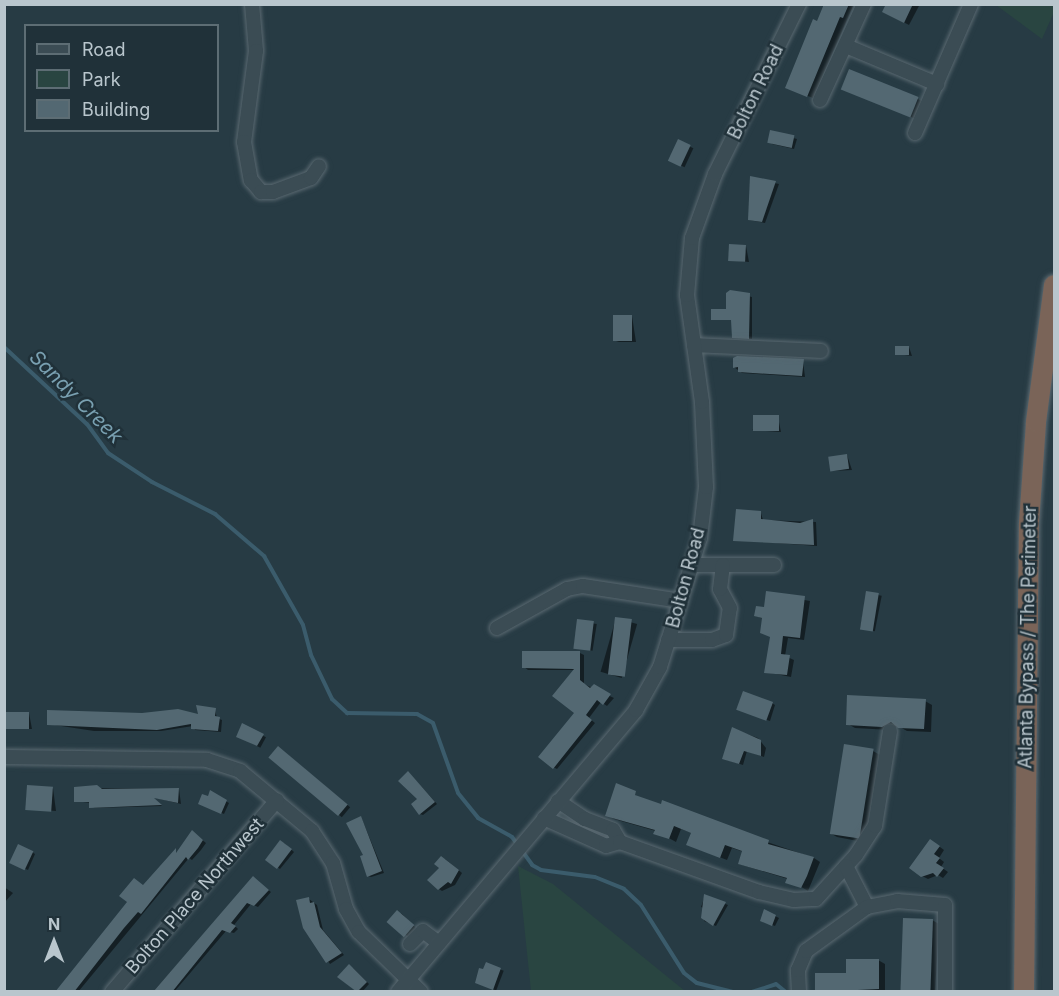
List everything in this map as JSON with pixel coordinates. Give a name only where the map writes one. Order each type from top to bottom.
[{"type":"highway","name":"Atlanta Bypass / The Perimeter","points":[[1024,992],[1030,512],[1038,399],[1054,285]]},
{"type":"street","points":[[252,4],[256,51],[244,142],[251,180],[261,192],[273,192],[311,178],[319,166]]},
{"type":"street","name":"Bolton Road","points":[[398,992],[523,841],[636,710],[660,667],[700,538],[706,487],[702,402],[694,345],[688,266],[700,210],[799,4]]},
{"type":"street","points":[[820,100],[864,4]]},
{"type":"street","points":[[915,133],[971,4]]},
{"type":"street","points":[[846,46],[937,84]]},
{"type":"street","points":[[694,345],[821,351]]},
{"type":"street","points":[[692,565],[774,566]]},
{"type":"street","points":[[668,640],[712,640],[726,635],[730,608],[720,589],[723,565]]},
{"type":"street","points":[[497,628],[567,589],[583,586],[681,601]]},
{"type":"street","points":[[544,818],[580,837],[606,846],[620,842],[759,892],[794,900],[820,897],[846,866],[875,825],[890,731]]},
{"type":"street","points":[[4,757],[207,760],[240,771],[277,800],[325,848],[346,909],[358,932],[410,978],[421,992]]},
{"type":"street","name":"Bolton Place Northwest","points":[[112,992],[277,800]]},
{"type":"street","points":[[558,801],[587,820],[613,830],[620,842]]},
{"type":"street","points":[[580,837],[587,820]]},
{"type":"street","points":[[846,866],[867,906]]},
{"type":"street","points":[[799,992],[798,970],[806,951],[867,906],[897,901],[945,905],[945,992]]},
{"type":"street","points":[[410,944],[423,931],[439,943]]},
{"type":"green space","points":[[996,5],[1054,5],[1054,12],[1042,39]]},
{"type":"green space","points":[[518,866],[553,884],[685,991],[531,991]]},
{"type":"building","points":[[824,4],[849,4],[843,18],[840,17],[807,97],[785,88],[813,19],[817,21]]},
{"type":"building","points":[[886,4],[913,4],[904,23],[882,12]]},
{"type":"building","points":[[849,69],[919,97],[910,117],[841,89]]},
{"type":"building","points":[[770,130],[794,135],[792,148],[767,143]]},
{"type":"building","points":[[678,139],[691,145],[681,167],[668,161]]},
{"type":"building","points":[[750,176],[776,181],[762,222],[748,220]]},
{"type":"building","points":[[729,244],[746,245],[745,262],[728,261]]},
{"type":"building","points":[[730,290],[750,293],[749,339],[732,338],[731,320],[711,320],[711,309],[726,309],[726,293]]},
{"type":"building","points":[[613,315],[632,315],[632,341],[613,341]]},
{"type":"building","points":[[895,346],[909,346],[909,355],[895,355]]},
{"type":"building","points":[[737,356],[804,359],[802,376],[738,372],[738,367],[733,368],[733,358]]},
{"type":"building","points":[[753,415],[779,415],[779,431],[753,431]]},
{"type":"building","points":[[847,454],[849,469],[830,471],[828,457]]},
{"type":"building","points":[[736,509],[761,511],[761,519],[800,523],[813,519],[814,545],[733,541]]},
{"type":"building","points":[[766,591],[805,596],[800,638],[783,636],[781,654],[790,655],[787,675],[764,673],[770,637],[760,633],[762,618],[754,616],[756,606],[764,607]]},
{"type":"building","points":[[866,591],[879,593],[873,632],[860,630]]},
{"type":"building","points":[[615,617],[632,619],[625,677],[608,675]]},
{"type":"building","points":[[577,619],[594,621],[590,651],[573,649]]},
{"type":"building","points":[[522,651],[580,651],[580,680],[590,688],[594,684],[611,694],[603,705],[597,700],[586,715],[592,720],[553,769],[538,757],[574,713],[552,696],[574,669],[522,668]]},
{"type":"building","points":[[743,691],[773,702],[766,721],[736,710]]},
{"type":"building","points":[[847,695],[926,699],[924,729],[898,728],[891,722],[882,727],[846,725]]},
{"type":"building","points":[[196,705],[216,708],[215,716],[220,717],[218,731],[191,729],[191,724],[157,730],[47,725],[47,710],[142,713],[178,709],[198,714]]},
{"type":"building","points":[[4,712],[29,712],[29,729],[4,729]]},
{"type":"building","points":[[242,723],[264,734],[257,746],[236,737]]},
{"type":"building","points":[[732,727],[761,740],[761,756],[744,751],[739,764],[722,759]]},
{"type":"building","points":[[844,744],[874,749],[859,839],[830,834]]},
{"type":"building","points":[[278,746],[348,804],[338,816],[268,757]]},
{"type":"building","points":[[408,771],[435,802],[419,815],[411,804],[417,799],[398,781]]},
{"type":"building","points":[[616,783],[636,791],[635,795],[661,804],[662,800],[769,840],[768,844],[814,857],[801,888],[785,883],[787,878],[738,864],[742,851],[725,845],[720,858],[686,845],[691,833],[674,826],[669,839],[653,834],[655,830],[605,816]]},
{"type":"building","points":[[27,785],[53,787],[51,812],[25,810]]},
{"type":"building","points":[[97,785],[102,789],[179,788],[178,803],[154,798],[162,805],[89,808],[89,802],[74,802],[74,787]]},
{"type":"building","points":[[210,790],[227,800],[221,814],[198,804],[202,794],[208,796]]},
{"type":"building","points":[[361,816],[382,871],[367,877],[360,856],[363,855],[346,823]]},
{"type":"building","points":[[192,830],[203,840],[188,860],[186,857],[141,914],[138,912],[124,928],[74,992],[55,992],[127,902],[119,896],[134,878],[143,885],[176,848],[176,853]]},
{"type":"building","points":[[930,839],[940,846],[934,854],[940,858],[936,863],[944,868],[937,877],[933,873],[921,877],[909,868]]},
{"type":"building","points":[[280,840],[292,849],[277,869],[265,860]]},
{"type":"building","points":[[18,844],[33,851],[25,870],[9,863]]},
{"type":"building","points":[[441,856],[459,870],[451,884],[448,882],[438,890],[427,880],[439,868],[434,864]]},
{"type":"building","points":[[253,876],[269,890],[254,906],[247,903],[231,923],[236,926],[230,933],[222,930],[172,992],[153,992]]},
{"type":"building","points":[[704,894],[726,902],[713,926],[701,918]]},
{"type":"building","points":[[309,897],[310,903],[314,902],[320,927],[342,953],[326,963],[303,928],[296,900]]},
{"type":"building","points":[[764,909],[776,915],[772,926],[760,921]]},
{"type":"building","points":[[397,910],[414,925],[404,937],[387,922]]},
{"type":"building","points":[[903,918],[933,919],[930,992],[900,992]]},
{"type":"building","points":[[846,959],[879,959],[879,989],[815,992],[815,973],[846,973]]},
{"type":"building","points":[[486,962],[501,968],[493,990],[475,983],[479,968],[483,969]]},
{"type":"building","points":[[349,964],[367,982],[357,992],[337,977]]},
{"type":"waterway","name":"Sandy Creek","points":[[4,347],[87,424],[108,453],[152,482],[215,514],[264,556],[303,625],[311,655],[332,699],[347,713],[417,714],[433,723],[458,793],[478,818],[512,837],[532,865],[541,870],[595,877],[624,889],[641,905],[684,973],[697,983],[732,992]]},
{"type":"waterway","name":"Sandy Creek","points":[[752,992],[776,984],[786,992]]}]
